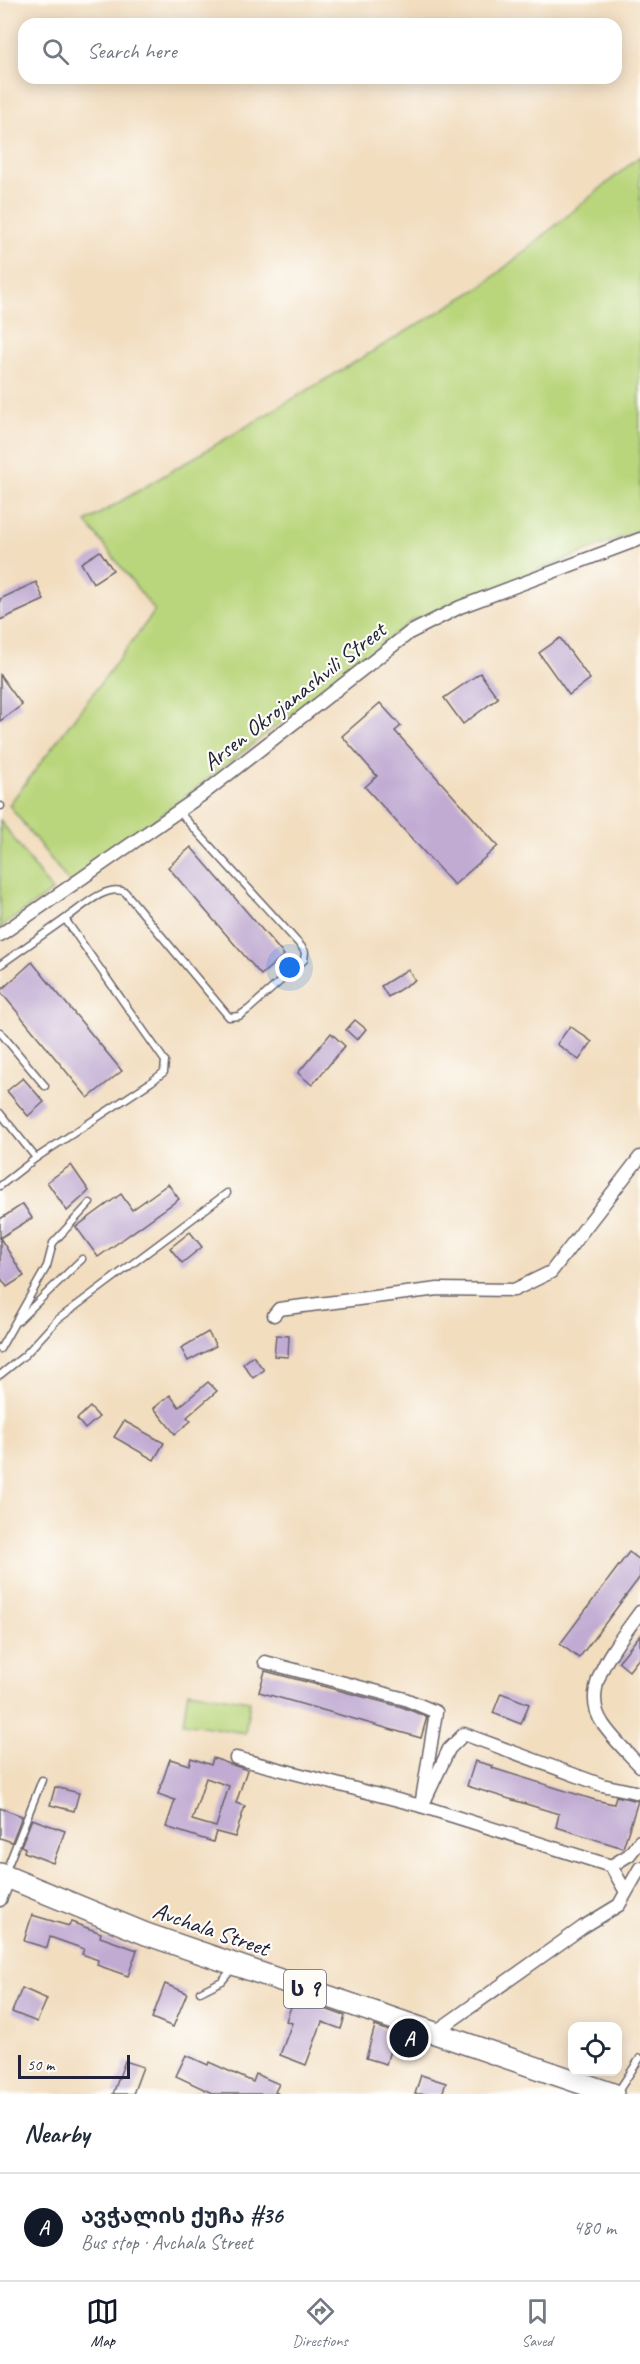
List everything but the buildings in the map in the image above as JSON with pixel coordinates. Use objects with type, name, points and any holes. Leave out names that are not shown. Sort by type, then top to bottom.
[{"type":"highway","name":"Avchala Street","points":[[5,1876],[146,1934],[615,2094]]},
{"type":"street","name":"Arsen Okrojanashvili Street","points":[[0,935],[179,812],[410,633],[460,607],[640,539]]},
{"type":"street","points":[[274,1315],[279,1309],[438,1289],[514,1290],[551,1272],[640,1157]]},
{"type":"street","points":[[640,1612],[599,1678],[595,1704],[602,1722],[640,1766]]},
{"type":"street","points":[[265,1662],[405,1699],[436,1712],[422,1806]]},
{"type":"street","points":[[422,1806],[449,1749],[464,1734],[602,1785],[640,1792]]},
{"type":"street","points":[[236,1758],[422,1806],[611,1866],[626,1893]]},
{"type":"street","points":[[611,1866],[629,1855],[640,1841]]},
{"type":"street","points":[[434,2033],[583,1927],[619,1905],[640,1868]]},
{"type":"street","points":[[0,1900],[5,1876]]},
{"type":"lane","points":[[0,964],[108,891],[118,889],[125,892],[229,1017],[240,1016],[249,1009],[304,960],[305,952],[179,812]]},
{"type":"lane","points":[[0,1186],[36,1158],[164,1072],[165,1062],[65,919]]},
{"type":"lane","points":[[0,1032],[45,1086]]},
{"type":"lane","points":[[0,1113],[36,1158]]},
{"type":"lane","points":[[0,1375],[25,1355],[57,1320],[226,1193]]},
{"type":"lane","points":[[0,1349],[47,1266],[53,1243],[90,1203]]},
{"type":"lane","points":[[13,1326],[82,1259]]},
{"type":"lane","points":[[5,1876],[42,1780]]},
{"type":"lane","points":[[200,1992],[222,1981],[236,1965]]},
{"type":"lane","points":[[615,2094],[640,2058]]},
{"type":"green space","points":[[640,156],[640,530],[413,620],[71,885],[9,805],[155,611],[86,522],[481,287]]},
{"type":"green space","points":[[0,820],[52,891],[0,928]]},
{"type":"green space","points":[[188,1691],[250,1701],[245,1733],[183,1723]]},
{"type":"place","name":"ავჭალის ქუჩა #36","points":[[409,2038]]}]
